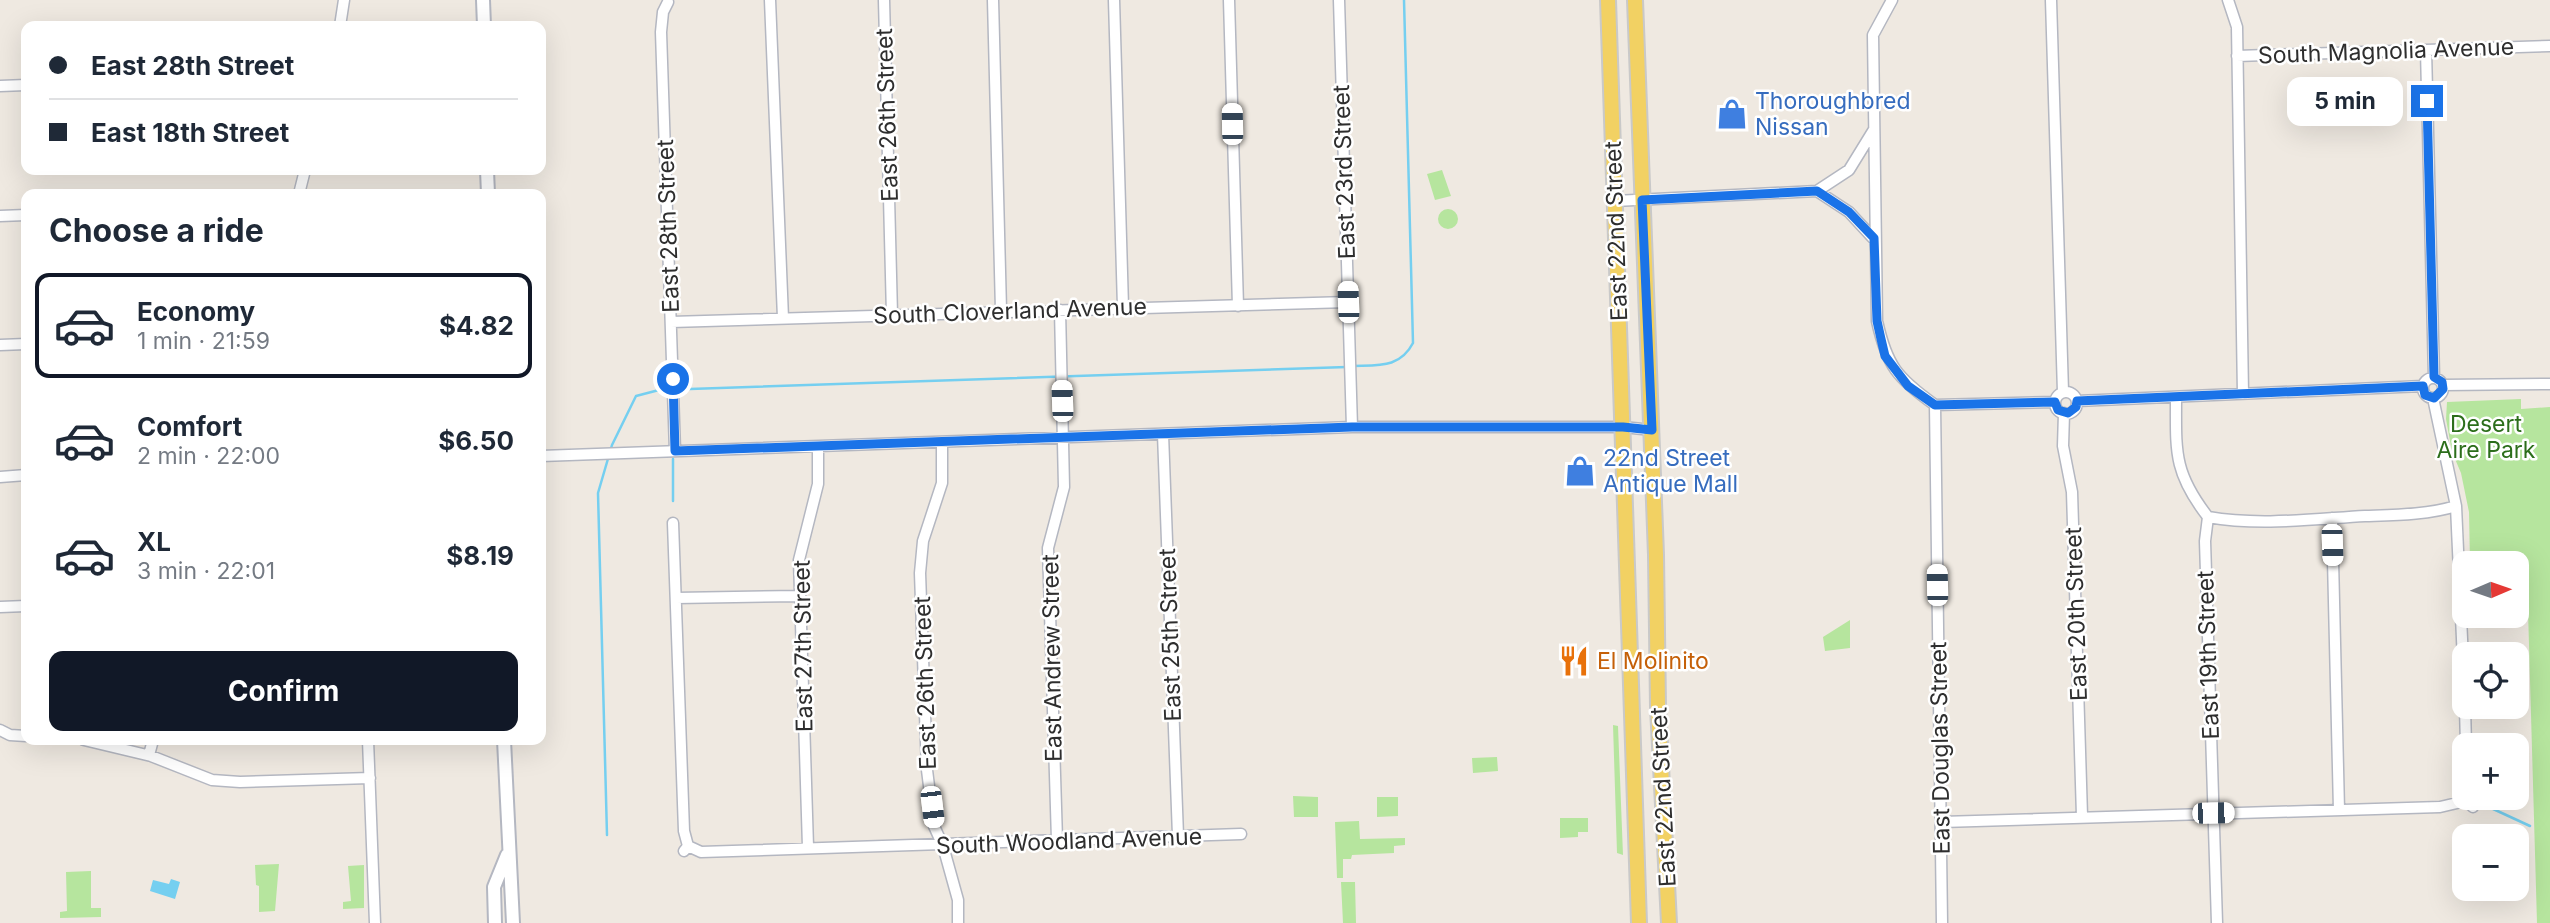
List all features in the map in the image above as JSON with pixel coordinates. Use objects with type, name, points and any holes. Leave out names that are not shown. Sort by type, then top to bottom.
[{"type":"main road","name":"East 22nd Street","points":[[1608,0],[1639,923]]},
{"type":"main road","name":"East 22nd Street","points":[[1635,0],[1652,430],[1658,707],[1669,923]]},
{"type":"street","points":[[341,21],[344,0]]},
{"type":"street","points":[[483,0],[484,21]]},
{"type":"street","points":[[770,0],[783,318]]},
{"type":"street","name":"East 26th Street","points":[[884,0],[892,315]]},
{"type":"street","points":[[993,0],[1000,310]]},
{"type":"street","points":[[1114,0],[1123,307]]},
{"type":"street","points":[[1228,0],[1238,306]]},
{"type":"street","name":"East 23rd Street","points":[[1339,0],[1352,427]]},
{"type":"street","points":[[1892,0],[1872,35],[1877,321],[1885,356],[1908,386],[1935,405],[2055,402],[2063,392],[2051,0]]},
{"type":"street","name":"South Magnolia Avenue","points":[[2228,0],[2237,27],[2237,55],[2550,46]]},
{"type":"street","name":"East 28th Street","points":[[669,1],[663,12],[661,32],[675,451]]},
{"type":"street","points":[[2426,50],[2434,377],[2443,385],[2550,384]]},
{"type":"street","points":[[2237,55],[2243,394]]},
{"type":"street","points":[[0,86],[21,85]]},
{"type":"street","points":[[1615,201],[1817,191],[1849,170],[1873,131]]},
{"type":"street","points":[[1817,191],[1849,212],[1874,238]]},
{"type":"street","points":[[0,216],[21,215]]},
{"type":"street","name":"South Cloverland Avenue","points":[[671,322],[1000,310],[1348,302]]},
{"type":"street","name":"East Andrew Street","points":[[1057,840],[1048,548],[1065,487],[1060,310]]},
{"type":"street","points":[[0,345],[21,344]]},
{"type":"street","points":[[2434,377],[2427,379],[2423,386],[2425,395],[2433,398],[2441,395],[2443,385]]},
{"type":"street","points":[[2077,401],[2423,386]]},
{"type":"street","points":[[2055,402],[2058,410],[2064,413],[2074,410],[2077,401],[2073,394],[2063,392]]},
{"type":"street","points":[[2176,397],[2176,458],[2189,492],[2208,517],[2235,522],[2332,518],[2438,512],[2456,506]]},
{"type":"street","points":[[2433,398],[2456,506],[2462,642]]},
{"type":"street","name":"East Douglas Street","points":[[1935,405],[1942,923]]},
{"type":"street","name":"East 20th Street","points":[[2064,413],[2063,446],[2073,492],[2082,816]]},
{"type":"street","points":[[546,456],[1352,427],[1623,427],[1652,430]]},
{"type":"street","name":"East 25th Street","points":[[1163,434],[1178,836]]},
{"type":"street","name":"East 26th Street","points":[[942,443],[942,483],[923,541],[920,573],[927,770],[934,826],[943,846],[958,900],[958,923]]},
{"type":"street","name":"East 27th Street","points":[[808,848],[799,560],[818,484],[818,447]]},
{"type":"street","points":[[0,477],[21,475]]},
{"type":"street","name":"East 19th Street","points":[[2208,517],[2205,541],[2217,923]]},
{"type":"street","points":[[2332,518],[2339,810]]},
{"type":"street","points":[[673,523],[676,598],[799,596]]},
{"type":"street","name":"South Woodland Avenue","points":[[676,598],[686,849],[701,852],[943,846],[1241,834]]},
{"type":"street","points":[[0,607],[21,606]]},
{"type":"street","points":[[0,730],[10,735],[21,736]]},
{"type":"street","points":[[106,745],[149,755],[202,777],[228,781],[370,778]]},
{"type":"street","points":[[149,755],[152,745]]},
{"type":"street","points":[[369,745],[375,923]]},
{"type":"street","points":[[504,745],[513,923]]},
{"type":"street","points":[[1942,822],[2440,807],[2452,804]]},
{"type":"street","points":[[495,923],[494,887],[509,852]]},
{"type":"green space","points":[[1442,170],[1451,196],[1435,200],[1427,174]]},
{"type":"green space","points":[[1448,209],[1455,212],[1458,219],[1455,226],[1448,229],[1441,226],[1438,219],[1441,212]]},
{"type":"green space","name":"Desert Aire Park","points":[[2521,399],[2521,409],[2550,407],[2550,923],[2537,923],[2529,628],[2529,551],[2470,551],[2469,512],[2461,473],[2452,452],[2446,419],[2447,402]]},
{"type":"green space","points":[[1850,620],[1850,648],[1825,651],[1823,637]]},
{"type":"green space","points":[[1613,725],[1618,726],[1623,855],[1617,853]]},
{"type":"green space","points":[[1497,757],[1498,771],[1473,773],[1472,758]]},
{"type":"green space","points":[[1293,796],[1318,797],[1318,817],[1294,817]]},
{"type":"green space","points":[[1377,797],[1398,797],[1398,816],[1377,817]]},
{"type":"green space","points":[[1560,818],[1588,818],[1588,832],[1578,832],[1578,837],[1560,838]]},
{"type":"green space","points":[[1359,821],[1360,839],[1405,838],[1405,845],[1394,846],[1394,853],[1352,855],[1351,859],[1343,859],[1343,878],[1337,878],[1335,822]]},
{"type":"green space","points":[[279,864],[275,911],[259,912],[259,886],[256,885],[255,865]]},
{"type":"green space","points":[[364,865],[364,908],[343,909],[343,902],[351,901],[348,866]]},
{"type":"green space","points":[[91,871],[91,908],[101,908],[101,917],[60,918],[60,912],[67,911],[66,872]]},
{"type":"green space","points":[[1341,882],[1355,882],[1356,923],[1343,923]]},
{"type":"water","points":[[171,879],[180,882],[175,899],[150,891],[153,880],[169,884]]},
{"type":"waterway","points":[[1353,366],[1388,364],[1402,357],[1413,343],[1404,0]]},
{"type":"waterway","points":[[607,835],[598,493],[612,445],[636,396],[659,390],[1347,367]]},
{"type":"waterway","points":[[673,459],[673,501]]},
{"type":"waterway","points":[[2495,810],[2530,826]]},
{"type":"place","name":"Thoroughbred Nissan","points":[[1732,114]]},
{"type":"place","name":"22nd Street Antique Mall","points":[[1580,471]]},
{"type":"place","name":"El Molinito","points":[[1574,661]]},
{"type":"route","points":[[673,379],[675,451],[1352,427],[1623,427],[1652,430],[1642,200],[1817,191],[1849,212],[1874,238],[1877,321],[1885,356],[1908,386],[1935,405],[2055,402],[2058,410],[2068,413],[2076,407],[2077,401],[2423,386],[2425,395],[2434,398],[2441,395],[2443,385],[2440,379],[2434,377],[2427,101]]}]
